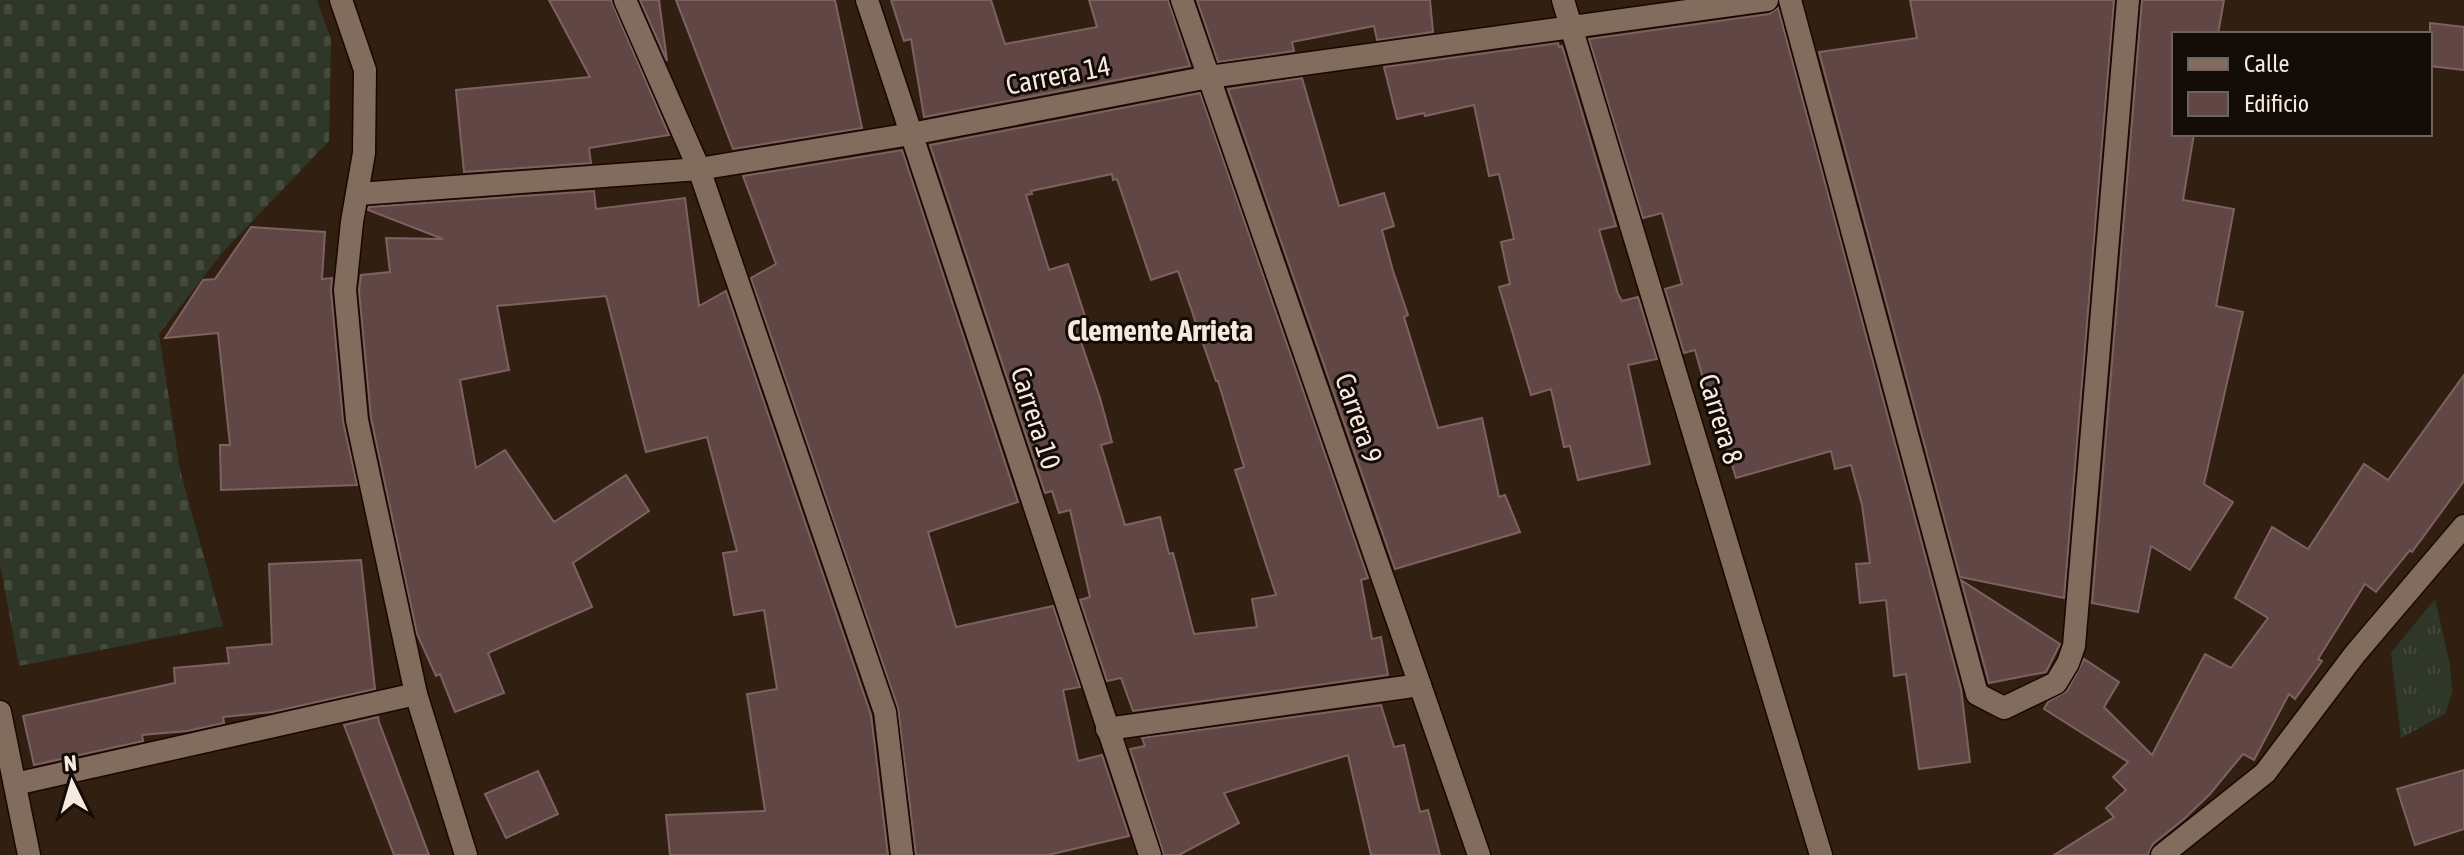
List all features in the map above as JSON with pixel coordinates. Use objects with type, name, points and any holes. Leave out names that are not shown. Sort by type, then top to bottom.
[{"type":"street","points":[[341,0],[365,70],[364,153],[345,290],[357,420],[416,694],[466,855]]},
{"type":"street","points":[[625,0],[699,169],[885,712],[902,855]]},
{"type":"street","name":"Carrera 10","points":[[867,0],[1150,855]]},
{"type":"street","name":"Carrera 9","points":[[1182,0],[1479,855]]},
{"type":"street","name":"Carrera 8","points":[[1563,0],[1821,855]]},
{"type":"street","name":"Carrera 14","points":[[358,194],[699,169],[911,134],[1209,77],[1767,0]]},
{"type":"street","points":[[1790,0],[1977,694],[2004,708],[2056,683],[2074,646],[2128,0]]},
{"type":"street","points":[[2162,855],[2265,773],[2355,654],[2464,526]]},
{"type":"street","points":[[1107,729],[1420,685]]},
{"type":"street","points":[[15,784],[416,694]]},
{"type":"street","points":[[0,712],[29,855]]},
{"type":"green space","points":[[0,0],[317,0],[331,39],[329,141],[222,253],[159,334],[180,470],[223,626],[19,666],[0,565]]},
{"type":"green space","points":[[2435,599],[2450,665],[2452,693],[2445,714],[2401,738],[2391,653]]},
{"type":"building","points":[[549,0],[611,0],[669,135],[589,148],[591,163],[464,172],[456,90],[590,77]]},
{"type":"building","points":[[640,0],[659,0],[667,61]]},
{"type":"building","points":[[676,0],[835,0],[862,128],[733,149]]},
{"type":"building","points":[[891,0],[991,0],[1005,44],[1097,27],[1089,0],[1168,0],[1190,66],[924,117],[911,39],[904,41]]},
{"type":"building","points":[[1197,0],[1430,0],[1433,32],[1377,40],[1374,26],[1292,42],[1294,51],[1218,62]]},
{"type":"building","points":[[1910,0],[2114,0],[2064,598],[1960,577],[1819,52],[1917,38]]},
{"type":"building","points":[[2142,0],[2224,0],[2218,32],[2172,32],[2172,136],[2194,136],[2183,200],[2234,209],[2216,306],[2243,312],[2204,484],[2233,502],[2190,570],[2151,546],[2138,612],[2092,603]]},
{"type":"building","points":[[1778,8],[1961,689],[1970,762],[1919,769],[1906,674],[1894,676],[1886,600],[1860,603],[1856,564],[1870,563],[1862,505],[1851,465],[1835,469],[1831,451],[1736,478],[1724,438],[1720,439],[1695,350],[1684,353],[1665,289],[1682,284],[1662,213],[1643,218],[1589,39],[1769,14]]},
{"type":"building","points":[[2430,23],[2464,27],[2464,70],[2432,66]]},
{"type":"building","points":[[1558,43],[1559,47],[1562,46],[1616,226],[1599,230],[1618,294],[1622,301],[1638,297],[1657,359],[1628,365],[1650,464],[1578,480],[1570,446],[1564,447],[1551,389],[1531,395],[1499,287],[1510,284],[1501,242],[1514,239],[1499,174],[1489,176],[1474,105],[1397,119],[1384,67]]},
{"type":"building","points":[[1302,78],[1339,206],[1384,193],[1394,226],[1382,230],[1408,315],[1404,317],[1438,428],[1482,418],[1499,497],[1505,495],[1520,532],[1395,569],[1228,89]]},
{"type":"building","points":[[1200,93],[1368,578],[1361,580],[1372,639],[1381,637],[1388,675],[1133,711],[1121,678],[1107,681],[1080,600],[1090,597],[1070,510],[1059,513],[1052,491],[1045,493],[930,145]],"holes":[[[1112,174],[1113,180],[1117,179],[1151,280],[1178,271],[1218,381],[1244,467],[1235,470],[1276,595],[1252,599],[1257,627],[1194,634],[1173,553],[1169,554],[1160,517],[1125,525],[1101,445],[1112,442],[1081,342],[1092,338],[1068,264],[1049,270],[1026,195],[1032,194],[1031,191]]]},
{"type":"building","points":[[902,150],[1018,502],[928,532],[956,627],[1053,606],[1080,687],[1063,690],[1078,761],[1102,755],[1129,836],[1048,855],[916,855],[898,708],[751,278],[776,264],[743,176]]},
{"type":"building","points":[[594,191],[596,209],[685,198],[699,306],[726,291],[871,715],[888,855],[670,855],[666,815],[765,811],[747,694],[777,689],[764,610],[734,615],[723,553],[737,551],[707,437],[646,452],[606,296],[497,306],[509,370],[460,380],[476,468],[505,450],[554,522],[626,475],[649,511],[573,563],[592,607],[488,653],[504,693],[455,712],[440,674],[436,676],[417,634],[371,418],[359,290],[361,275],[390,272],[386,238],[443,239],[368,210],[369,207]]},
{"type":"building","points":[[251,227],[325,232],[322,279],[332,278],[343,421],[357,485],[221,490],[220,445],[230,445],[218,333],[165,338],[203,280],[215,279]]},
{"type":"building","points":[[2464,375],[2464,481],[2412,552],[2410,550],[2376,592],[2365,584],[2318,659],[2322,661],[2295,699],[2289,694],[2254,760],[2243,754],[2210,794],[2153,844],[2148,855],[2054,855],[2114,817],[2106,808],[2126,790],[2113,777],[2128,762],[2044,709],[2048,702],[2067,691],[2084,659],[2119,682],[2104,707],[2152,755],[2205,654],[2231,668],[2268,618],[2235,598],[2272,527],[2308,549],[2364,464],[2388,480]]},
{"type":"building","points":[[361,560],[375,689],[272,712],[223,717],[224,723],[187,731],[142,735],[143,741],[34,765],[23,716],[175,683],[174,668],[229,663],[227,648],[272,644],[269,564]]},
{"type":"building","points":[[1961,580],[2060,644],[2046,672],[1989,683]]},
{"type":"building","points":[[1381,705],[1394,747],[1404,745],[1420,812],[1428,810],[1440,855],[1371,855],[1348,755],[1224,793],[1239,823],[1179,855],[1164,855],[1130,749],[1145,746],[1142,738]]},
{"type":"building","points":[[378,717],[429,855],[394,855],[344,725]]},
{"type":"building","points":[[2464,770],[2464,829],[2415,845],[2397,789]]},
{"type":"building","points":[[538,771],[558,814],[506,838],[485,794]]},
{"type":"district","name":"Clemente Arrieta","points":[[1160,331]]}]
